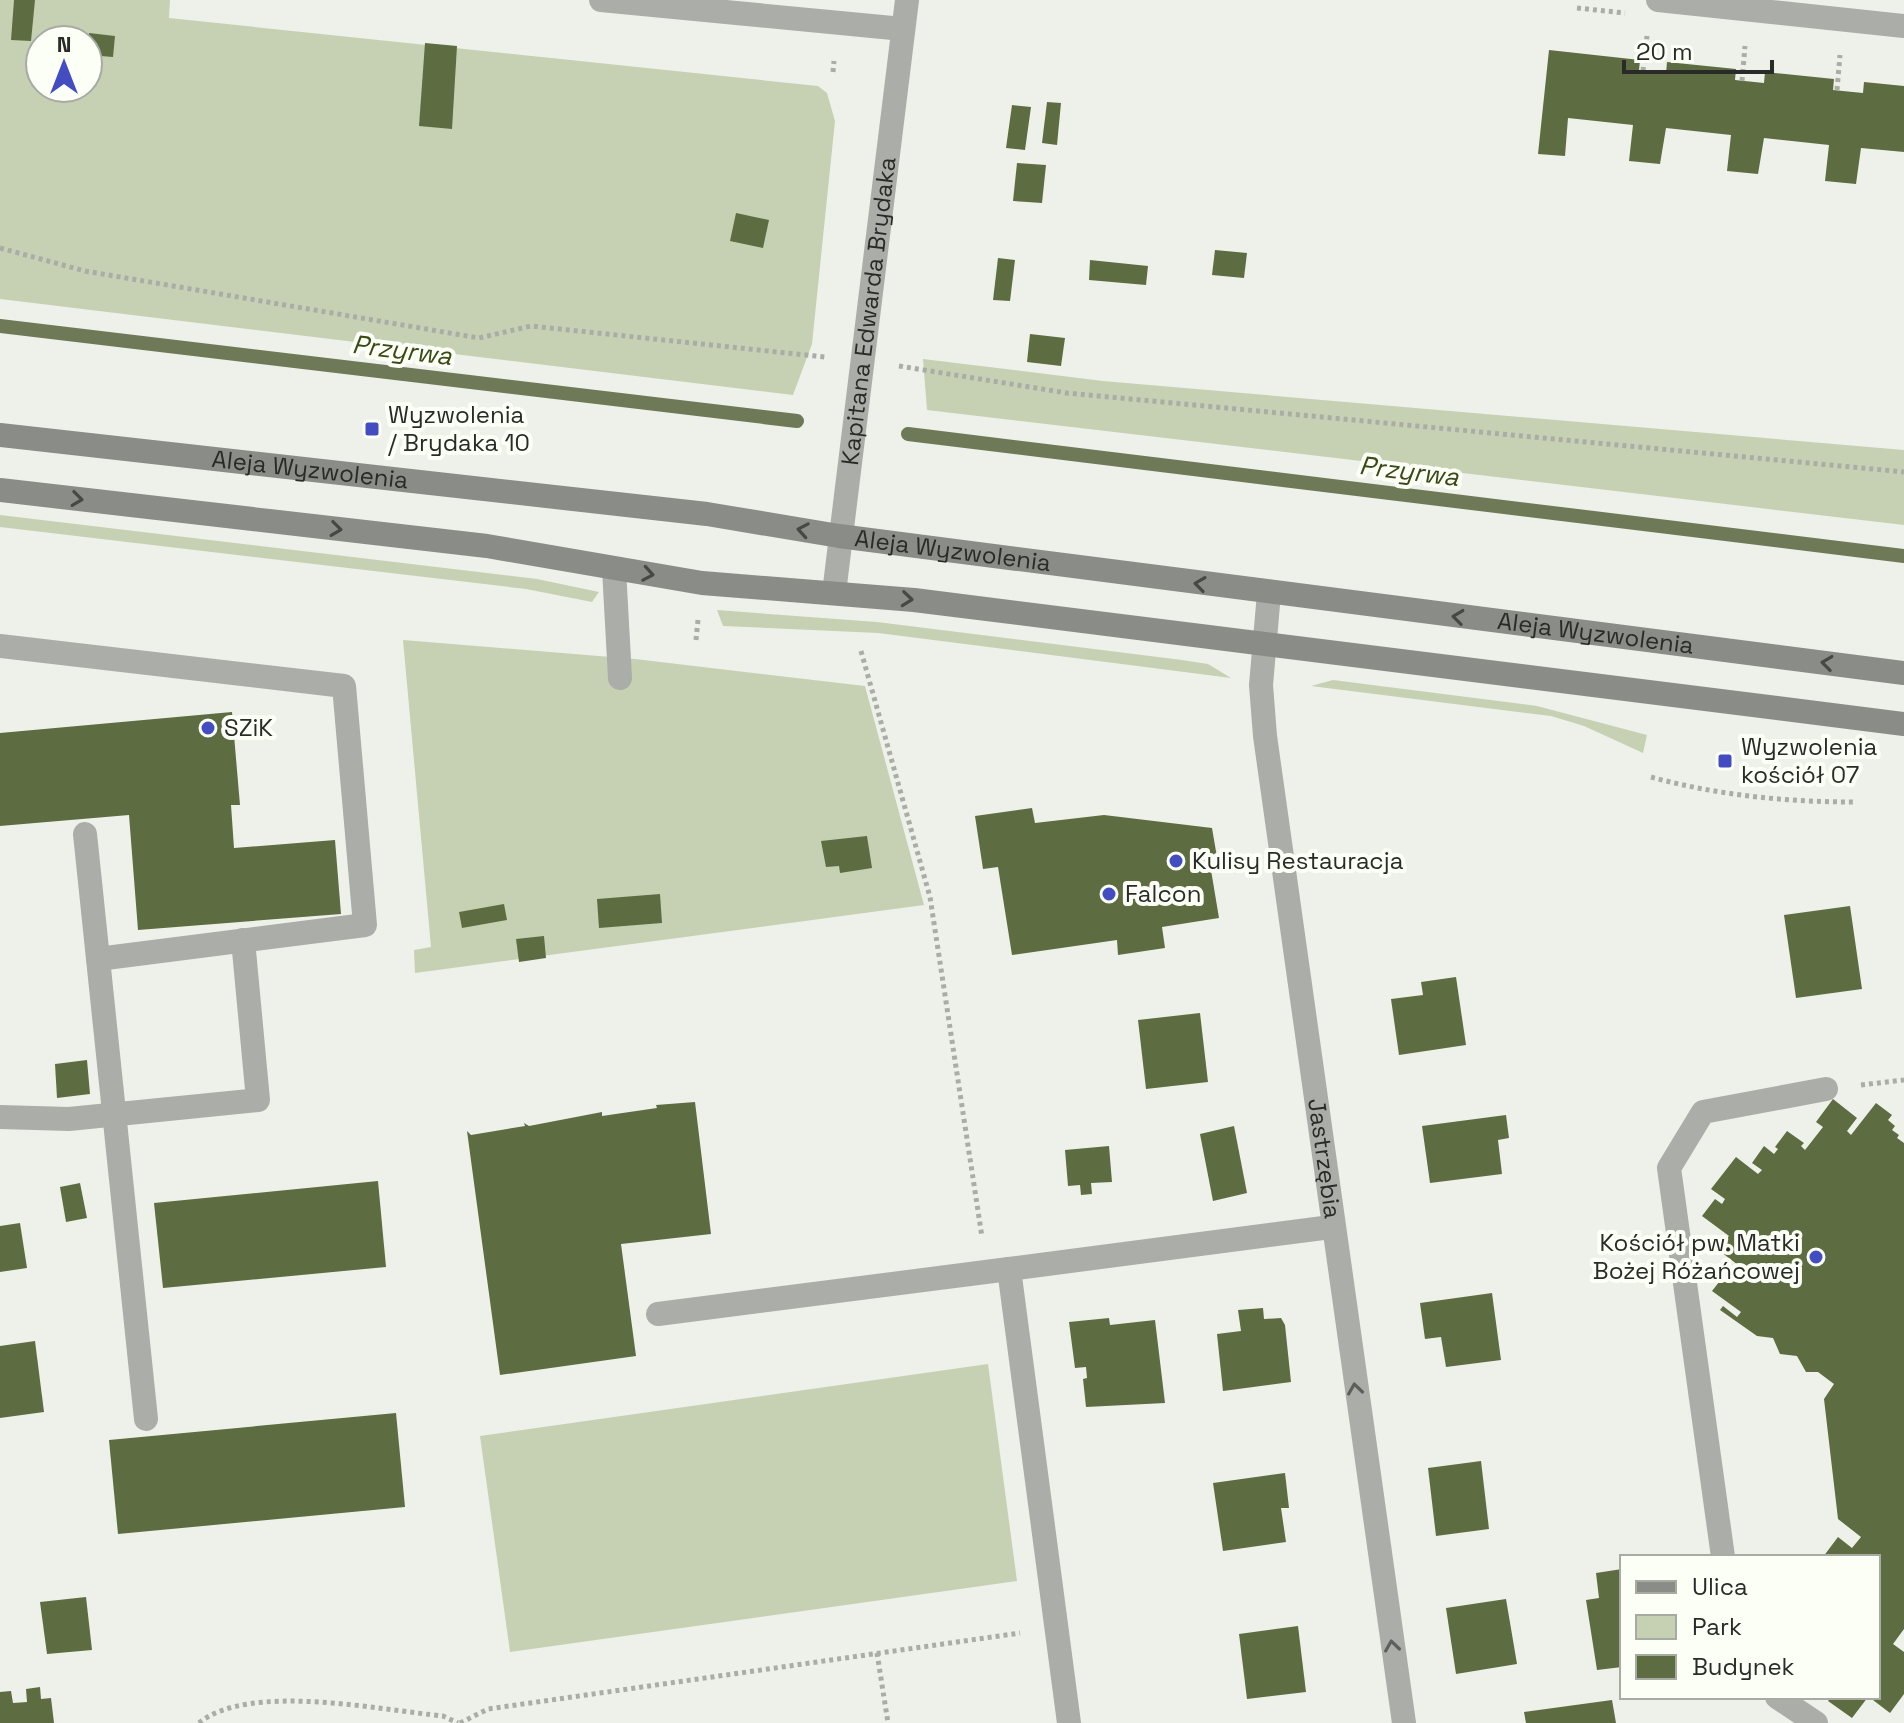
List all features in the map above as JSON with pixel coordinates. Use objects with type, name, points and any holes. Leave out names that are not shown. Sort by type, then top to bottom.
[{"type":"main road","name":"Aleja Wyzwolenia","points":[[0,435],[707,514],[839,536],[1904,673]]},
{"type":"main road","name":"Aleja Wyzwolenia","points":[[0,490],[487,546],[702,583],[834,593],[1263,643],[1904,724]]},
{"type":"street","points":[[601,0],[903,29]]},
{"type":"street","name":"Kapitana Edwarda Brydaka","points":[[834,593],[907,0]]},
{"type":"street","points":[[1658,0],[1904,26]]},
{"type":"street","points":[[614,569],[620,678]]},
{"type":"street","name":"Jastrzębia","points":[[1269,593],[1261,685],[1265,736],[1331,1227],[1404,1723]]},
{"type":"street","points":[[0,646],[344,686],[365,925],[98,959]]},
{"type":"street","points":[[85,834],[146,1419]]},
{"type":"street","points":[[0,1117],[69,1119],[258,1100],[243,940]]},
{"type":"street","points":[[1723,1555],[1669,1168],[1703,1112],[1826,1089]]},
{"type":"street","points":[[658,1314],[1331,1227]]},
{"type":"street","points":[[1009,1269],[1069,1723]]},
{"type":"street","points":[[1780,1699],[1816,1723]]},
{"type":"path","points":[[1643,71],[1648,25]]},
{"type":"path","points":[[1742,81],[1746,35]]},
{"type":"path","points":[[1837,90],[1841,45]]},
{"type":"path","points":[[0,248],[85,271],[479,338],[531,326],[825,357]]},
{"type":"path","points":[[899,366],[1067,393],[1904,472]]},
{"type":"path","points":[[861,651],[930,897]]},
{"type":"path","points":[[1651,777],[1687,787],[1805,802],[1853,802]]},
{"type":"path","points":[[199,1723],[224,1707],[284,1700],[443,1716],[459,1722],[488,1709],[1056,1627]]},
{"type":"path","points":[[877,1653],[888,1723]]},
{"type":"green space","points":[[0,0],[170,0],[169,18],[818,86],[827,93],[835,121],[812,344],[793,395],[0,299]]},
{"type":"green space","points":[[923,359],[1103,381],[1904,450],[1904,525],[927,410]]},
{"type":"green space","points":[[0,515],[537,579],[599,592],[592,602],[526,589],[0,527]]},
{"type":"green space","points":[[717,610],[877,622],[1182,660],[1208,664],[1231,678],[878,633],[723,626]]},
{"type":"green space","points":[[403,640],[635,659],[865,686],[924,905],[415,973],[414,950],[431,947]]},
{"type":"green space","points":[[1333,680],[1537,706],[1647,735],[1643,753],[1584,726],[1551,716],[1311,686]]},
{"type":"green space","points":[[988,1364],[1017,1581],[510,1652],[480,1436]]},
{"type":"building","points":[[14,0],[35,0],[33,24],[24,24],[24,41],[11,40]]},
{"type":"building","points":[[104,35],[115,36],[113,57],[104,56]]},
{"type":"building","points":[[425,43],[457,46],[452,129],[419,126]]},
{"type":"building","points":[[1549,50],[1640,60],[1639,70],[1666,74],[1667,62],[1736,69],[1735,80],[1764,83],[1765,72],[1834,79],[1833,90],[1863,93],[1864,82],[1904,86],[1904,152],[1861,148],[1856,184],[1825,181],[1829,145],[1764,138],[1758,174],[1727,171],[1731,135],[1666,128],[1660,164],[1629,161],[1633,125],[1568,118],[1565,156],[1538,154]]},
{"type":"building","points":[[1047,102],[1061,103],[1057,145],[1042,143]]},
{"type":"building","points":[[1012,105],[1031,107],[1025,150],[1006,148]]},
{"type":"building","points":[[1017,163],[1046,165],[1042,203],[1013,201]]},
{"type":"building","points":[[736,213],[769,220],[763,248],[730,241]]},
{"type":"building","points":[[1215,250],[1247,253],[1244,278],[1212,275]]},
{"type":"building","points":[[998,258],[1015,260],[1010,301],[993,300]]},
{"type":"building","points":[[1090,260],[1148,266],[1146,285],[1089,280]]},
{"type":"building","points":[[1030,334],[1065,338],[1061,366],[1027,362]]},
{"type":"building","points":[[232,712],[240,805],[231,805],[234,848],[335,840],[341,914],[138,930],[129,815],[0,826],[0,733]]},
{"type":"building","name":"Falcon","points":[[1032,808],[1035,823],[1104,815],[1212,828],[1219,869],[1211,870],[1219,918],[1162,927],[1165,948],[1118,955],[1117,940],[1012,955],[998,867],[983,869],[975,816]]},
{"type":"building","points":[[867,836],[872,868],[840,873],[839,866],[826,867],[821,841]]},
{"type":"building","points":[[660,894],[662,923],[599,928],[597,899]]},
{"type":"building","points":[[504,904],[507,920],[462,928],[459,912]]},
{"type":"building","points":[[1850,906],[1862,989],[1796,998],[1784,915]]},
{"type":"building","points":[[544,936],[546,958],[519,962],[516,939]]},
{"type":"building","points":[[1456,977],[1466,1045],[1399,1055],[1391,999],[1423,995],[1421,982]]},
{"type":"building","points":[[1200,1013],[1208,1082],[1146,1089],[1138,1020]]},
{"type":"building","points":[[87,1060],[90,1094],[57,1098],[55,1064]]},
{"type":"building","name":"Kościół pw. Matki Bożej Różańcowej","points":[[1833,1099],[1857,1118],[1847,1131],[1851,1135],[1876,1103],[1892,1115],[1888,1120],[1895,1126],[1892,1130],[1904,1143],[1904,1629],[1893,1644],[1904,1652],[1904,1694],[1890,1713],[1872,1699],[1880,1699],[1880,1555],[1824,1555],[1838,1537],[1852,1548],[1861,1537],[1838,1519],[1824,1399],[1834,1384],[1818,1372],[1806,1372],[1797,1356],[1780,1354],[1773,1338],[1757,1336],[1720,1310],[1723,1306],[1737,1317],[1741,1312],[1712,1291],[1730,1268],[1739,1273],[1742,1268],[1713,1246],[1720,1238],[1725,1241],[1729,1236],[1702,1216],[1715,1199],[1722,1204],[1725,1199],[1711,1189],[1736,1157],[1758,1174],[1762,1170],[1752,1163],[1764,1146],[1774,1154],[1778,1149],[1775,1147],[1787,1131],[1804,1143],[1801,1146],[1805,1150],[1823,1127],[1816,1122]]},
{"type":"building","points":[[695,1102],[711,1234],[621,1244],[636,1356],[500,1375],[467,1131],[471,1135],[525,1126],[524,1123],[529,1126],[602,1112],[602,1116],[657,1108],[656,1105]]},
{"type":"building","points":[[1506,1115],[1509,1138],[1498,1140],[1502,1174],[1430,1183],[1422,1126]]},
{"type":"building","points":[[1234,1126],[1247,1193],[1213,1201],[1200,1134]]},
{"type":"building","points":[[1109,1146],[1112,1182],[1091,1183],[1092,1194],[1081,1195],[1080,1185],[1068,1186],[1065,1150]]},
{"type":"building","points":[[378,1181],[386,1267],[163,1288],[154,1203]]},
{"type":"building","points":[[80,1183],[87,1218],[66,1222],[60,1187]]},
{"type":"building","points":[[20,1223],[27,1268],[0,1272],[0,1226]]},
{"type":"building","points":[[1492,1293],[1501,1360],[1446,1367],[1441,1337],[1425,1339],[1420,1303]]},
{"type":"building","points":[[1263,1308],[1264,1319],[1281,1318],[1285,1325],[1291,1382],[1223,1391],[1217,1334],[1241,1331],[1238,1310]]},
{"type":"building","points":[[1109,1318],[1110,1325],[1155,1320],[1165,1403],[1086,1407],[1083,1379],[1087,1378],[1086,1367],[1075,1368],[1069,1322]]},
{"type":"building","points":[[35,1341],[44,1412],[0,1418],[0,1346]]},
{"type":"building","points":[[396,1413],[405,1507],[118,1534],[109,1440]]},
{"type":"building","points":[[1481,1461],[1489,1529],[1436,1536],[1428,1468]]},
{"type":"building","points":[[1285,1473],[1289,1508],[1281,1508],[1286,1542],[1223,1551],[1213,1483]]},
{"type":"building","points":[[1620,1569],[1620,1667],[1597,1670],[1586,1600],[1599,1598],[1596,1573]]},
{"type":"building","points":[[86,1597],[92,1650],[47,1654],[40,1602]]},
{"type":"building","points":[[1506,1599],[1517,1664],[1456,1674],[1446,1608]]},
{"type":"building","points":[[1298,1626],[1306,1692],[1247,1699],[1239,1634]]},
{"type":"building","points":[[40,1687],[41,1699],[51,1698],[54,1723],[0,1723],[0,1692],[11,1691],[13,1703],[27,1702],[26,1689]]},
{"type":"building","points":[[1830,1699],[1866,1699],[1852,1718],[1828,1701]]},
{"type":"building","points":[[1612,1700],[1616,1723],[1526,1723],[1524,1712]]},
{"type":"waterway","name":"Przyrwa","points":[[0,326],[797,421]]},
{"type":"waterway","name":"Przyrwa","points":[[908,434],[1904,556]]},
{"type":"place","name":"Wyzwolenia / Brydaka 10","points":[[372,429]]},
{"type":"place","name":"SZiK","points":[[208,728]]},
{"type":"place","name":"Wyzwolenia kościół 07","points":[[1725,761]]},
{"type":"place","name":"Kulisy Restauracja","points":[[1176,861]]},
{"type":"place","name":"Falcon","points":[[1109,894]]},
{"type":"place","name":"Kościół pw. Matki Bożej Różańcowej","points":[[1816,1257]]}]
